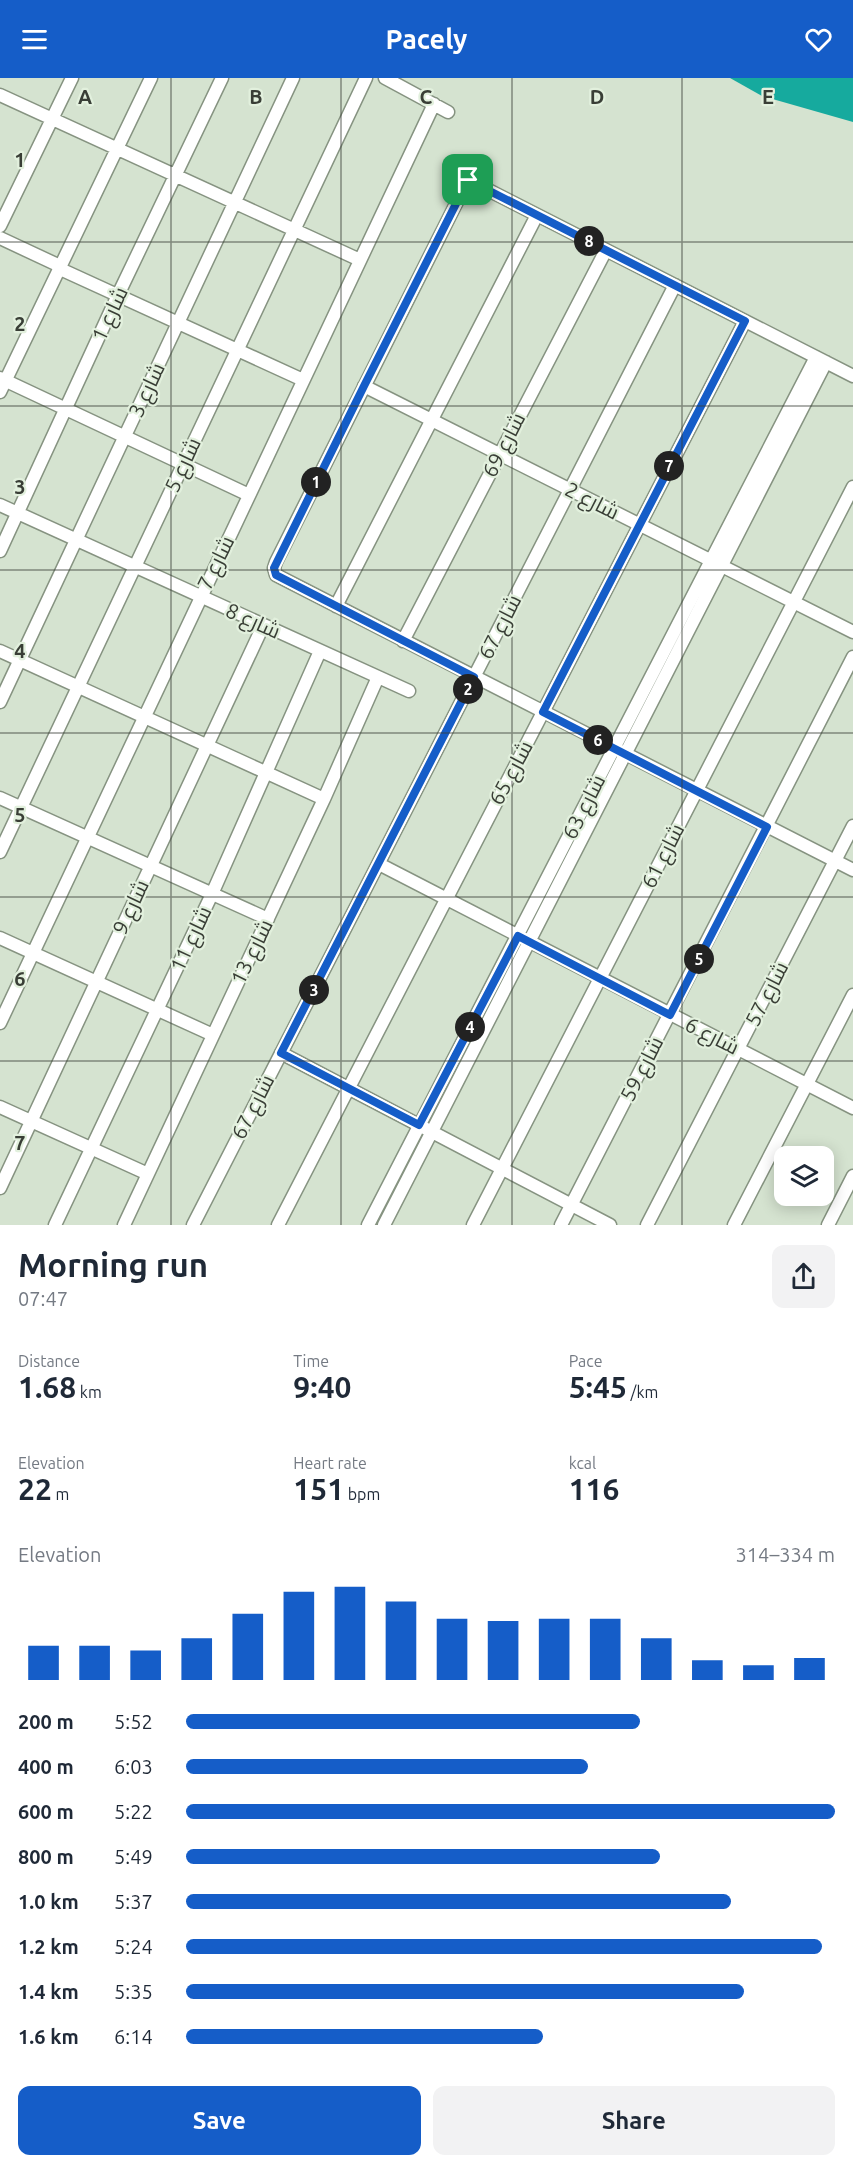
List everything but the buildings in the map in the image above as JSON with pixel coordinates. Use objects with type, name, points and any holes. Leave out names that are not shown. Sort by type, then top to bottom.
[{"type":"street","points":[[0,226],[72,78]]},
{"type":"street","points":[[151,78],[2,383],[66,409],[249,495]]},
{"type":"street","name":"شارع 1","points":[[0,551],[118,295],[222,78]]},
{"type":"street","name":"شارع 3","points":[[0,702],[293,78]]},
{"type":"street","name":"شارع 5","points":[[0,852],[366,78]]},
{"type":"street","points":[[385,78],[448,112]]},
{"type":"street","points":[[0,95],[360,261]]},
{"type":"street","name":"شارع 7","points":[[0,1023],[434,104]]},
{"type":"street","points":[[451,171],[853,376]]},
{"type":"street","points":[[468,180],[274,568],[276,575],[853,870]]},
{"type":"street","points":[[336,606],[537,215]]},
{"type":"street","points":[[0,238],[303,380]]},
{"type":"street","name":"شارع 69","points":[[404,641],[606,250]]},
{"type":"street","name":"شارع 67","points":[[193,1225],[675,285]]},
{"type":"street","name":"شارع 65","points":[[278,1225],[745,321]]},
{"type":"street","name":"شارع 63","points":[[368,1225],[518,936],[723,567],[821,359]]},
{"type":"street","name":"شارع 2","points":[[364,386],[853,632]]},
{"type":"street","name":"شارع 63","points":[[384,1225],[529,942],[710,560],[793,415]]},
{"type":"street","name":"شارع 61","points":[[473,1225],[853,487]]},
{"type":"street","name":"شارع 8","points":[[0,506],[409,691]]},
{"type":"street","name":"شارع 9","points":[[0,1188],[263,626]]},
{"type":"street","points":[[0,651],[324,799]]},
{"type":"street","name":"شارع 11","points":[[56,1225],[212,894],[320,651]]},
{"type":"street","name":"شارع 59","points":[[561,1225],[853,657]]},
{"type":"street","name":"شارع 13","points":[[124,1225],[324,799],[378,677]]},
{"type":"street","points":[[0,798],[268,919]]},
{"type":"street","name":"شارع 57","points":[[647,1225],[853,826]]},
{"type":"street","name":"شارع 6","points":[[379,864],[853,1108]]},
{"type":"street","points":[[0,939],[213,1035]]},
{"type":"street","points":[[734,1225],[853,995]]},
{"type":"street","points":[[281,1053],[610,1225]]},
{"type":"street","points":[[0,1107],[148,1174]]},
{"type":"street","points":[[828,1225],[853,1176]]},
{"type":"water","points":[[730,78],[853,78],[853,122],[762,96]]},
{"type":"route","points":[[468,180],[745,321],[543,712],[767,827],[670,1015],[518,936],[419,1125],[281,1053],[474,677],[276,575],[274,568],[468,180]]}]
